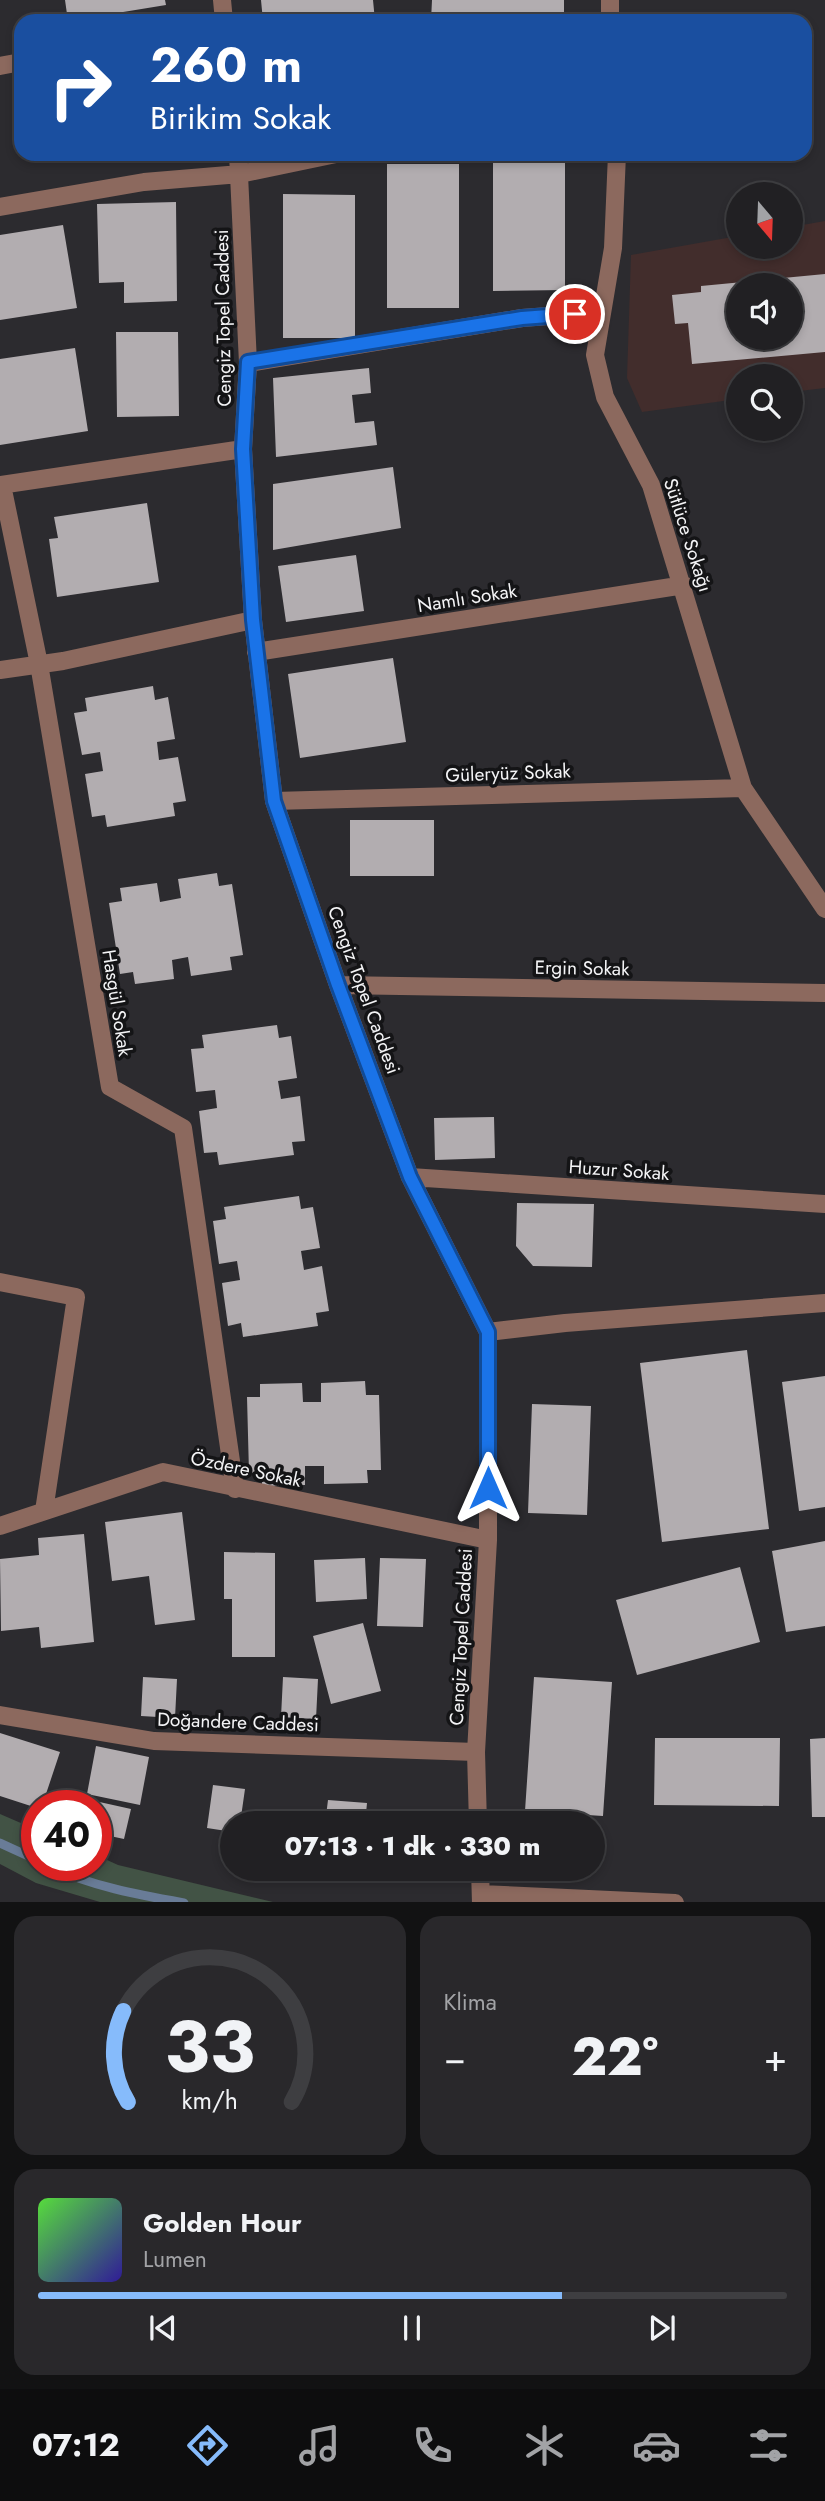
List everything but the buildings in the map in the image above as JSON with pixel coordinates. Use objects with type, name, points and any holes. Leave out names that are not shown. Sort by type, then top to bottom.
[{"type":"street","name":"Cengiz Topel Caddesi","points":[[239,161],[248,362],[243,449],[253,620],[274,801],[338,985],[410,1177],[488,1332],[488,1540],[476,1752],[478,1811]]},
{"type":"street","points":[[0,207],[144,182],[240,174],[302,161]]},
{"type":"street","name":"Sütlüce Sokağı","points":[[617,161],[613,248],[595,355],[605,397],[651,485],[684,585],[743,788],[825,909]]},
{"type":"street","points":[[248,362],[522,318],[602,312]]},
{"type":"street","points":[[1,485],[243,449]]},
{"type":"street","name":"Hasgül Sokak","points":[[1,485],[39,664],[110,1087],[183,1128],[235,1489]]},
{"type":"street","name":"Namlı Sokak","points":[[256,652],[684,585]]},
{"type":"street","points":[[0,670],[253,620]]},
{"type":"street","name":"Güleryüz Sokak","points":[[274,801],[743,788]]},
{"type":"street","name":"Ergin Sokak","points":[[338,985],[825,993]]},
{"type":"street","name":"Huzur Sokak","points":[[410,1177],[825,1204]]},
{"type":"street","points":[[0,1282],[76,1297],[44,1511]]},
{"type":"street","points":[[488,1332],[565,1323],[825,1303]]},
{"type":"street","name":"Özdere Sokak","points":[[0,1525],[163,1472],[488,1540]]},
{"type":"street","name":"Doğandere Caddesi","points":[[0,1715],[154,1741],[476,1752]]},
{"type":"street","points":[[481,1898],[674,1902]]},
{"type":"shaded area","points":[[825,221],[825,388],[803,391],[803,364],[726,364],[726,401],[642,412],[627,378],[631,255],[726,238],[726,259],[803,259],[803,225]]},
{"type":"green space","points":[[0,1814],[21,1823],[21,1875],[0,1864]]},
{"type":"green space","points":[[112,1862],[273,1902],[100,1902],[32,1881],[112,1881]]},
{"type":"waterway","points":[[0,1843],[21,1853]]},
{"type":"waterway","points":[[88,1881],[179,1902]]},
{"type":"route","points":[[488,1488],[488,1332],[410,1177],[338,985],[274,801],[254,640],[243,449],[248,362],[522,318],[575,314]]}]
